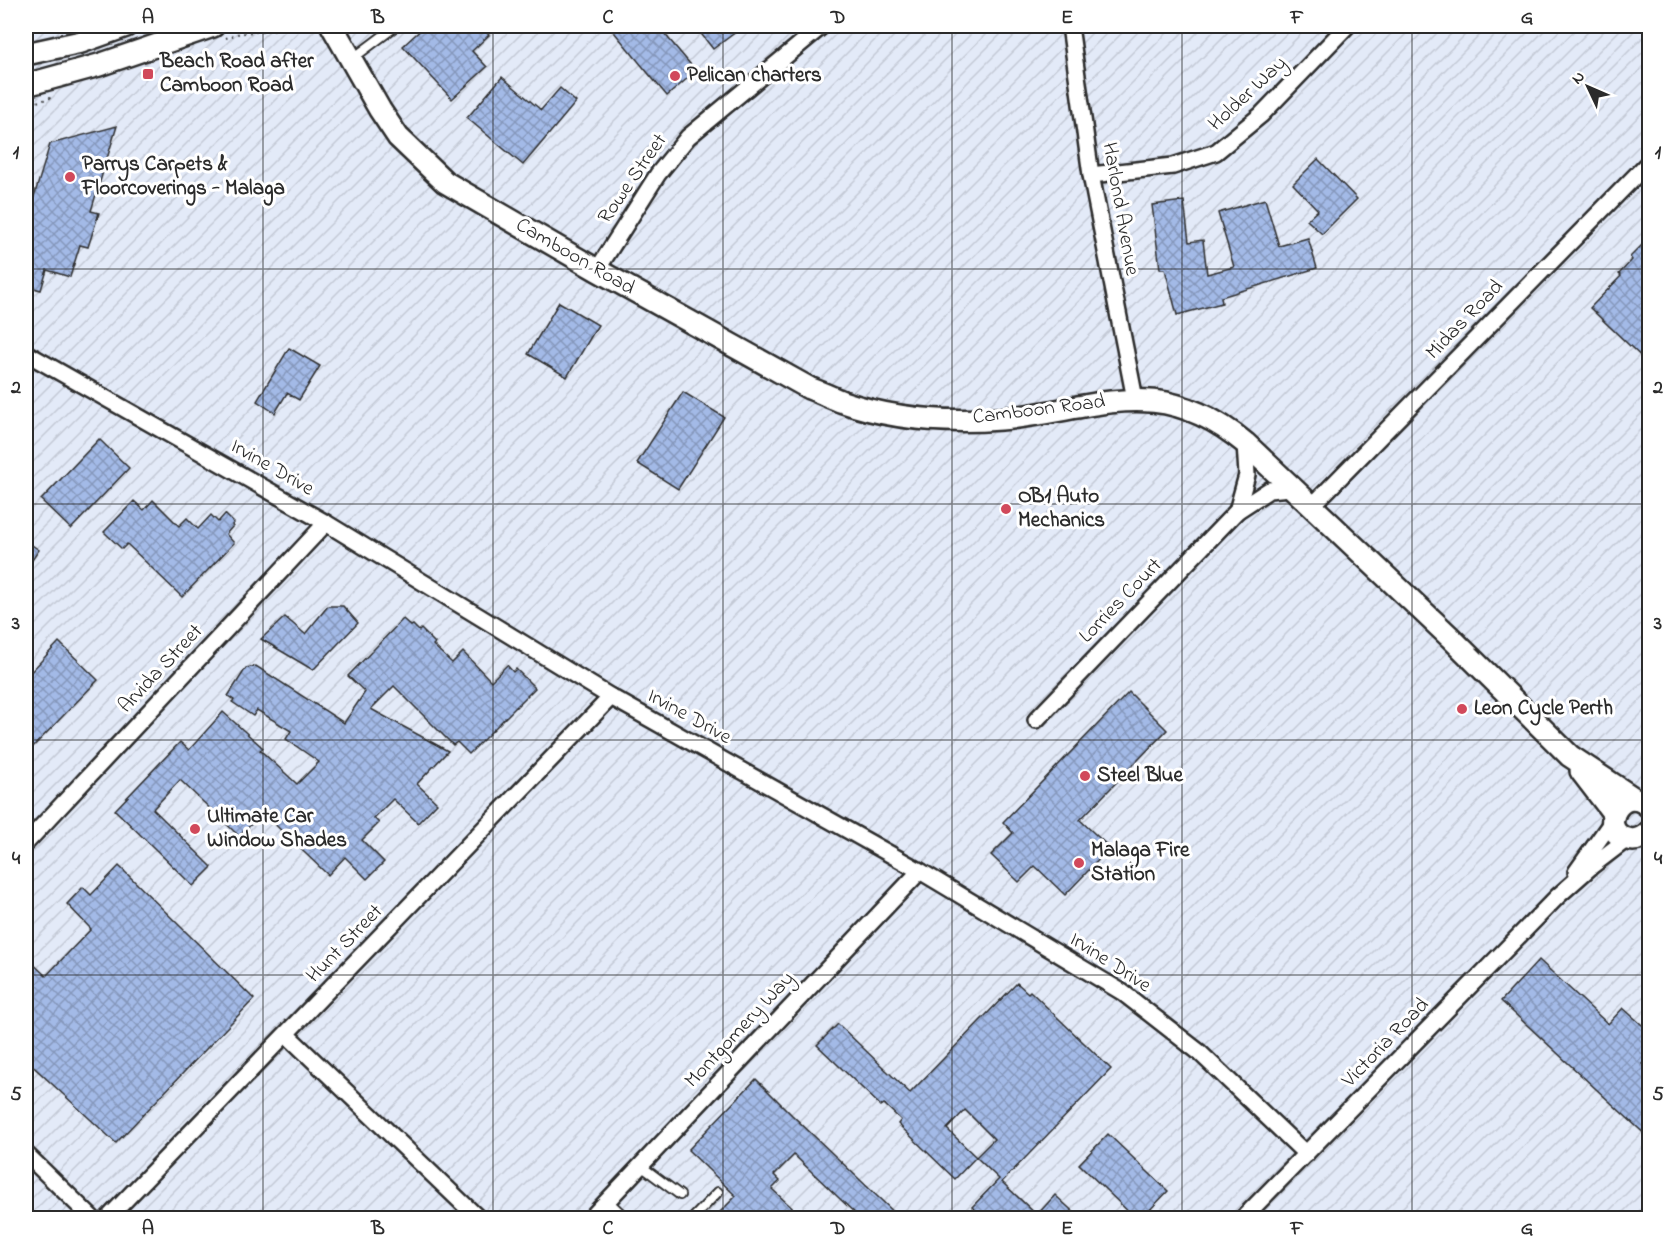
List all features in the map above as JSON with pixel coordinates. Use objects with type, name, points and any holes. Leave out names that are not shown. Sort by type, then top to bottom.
[{"type":"street","points":[[26,54],[81,42],[126,26]]},
{"type":"street","points":[[26,85],[99,65],[213,26]]},
{"type":"street","name":"Camboon Road","points":[[332,26],[398,137],[445,182],[597,270],[810,387],[842,402],[881,413],[916,418],[1000,419],[1114,400],[1135,399],[1170,403],[1200,413],[1225,426],[1450,637],[1570,756],[1613,817],[1617,833],[1640,840]]},
{"type":"street","name":"Rowe Street","points":[[597,270],[657,174],[688,137],[822,26]]},
{"type":"street","name":"Harlond Avenue","points":[[1070,26],[1091,175],[1135,399]]},
{"type":"street","name":"Holder Way","points":[[1091,175],[1173,166],[1216,152],[1261,115],[1347,26]]},
{"type":"street","name":"Midas Road","points":[[1311,507],[1650,161]]},
{"type":"street","name":"Irvine Drive","points":[[26,353],[326,523],[611,697],[920,870],[1122,992],[1198,1052],[1306,1154]]},
{"type":"street","name":"Lorries Court","points":[[1237,511],[1247,475],[1245,443]]},
{"type":"street","name":"Lorries Court","points":[[1036,720],[1237,511],[1269,490],[1290,488]]},
{"type":"street","name":"Arvida Street","points":[[26,843],[326,523]]},
{"type":"street","name":"Hunt Street","points":[[108,1218],[611,697]]},
{"type":"street","name":"Camboon Road","points":[[1570,756],[1644,800]]},
{"type":"street","points":[[1613,817],[1622,803],[1644,800]]},
{"type":"street","name":"Victoria Road","points":[[1558,896],[1613,817]]},
{"type":"street","name":"Victoria Road","points":[[1243,1218],[1558,896],[1593,865],[1640,840]]},
{"type":"street","name":"Montgomery Way","points":[[591,1218],[920,870]]},
{"type":"street","points":[[287,1035],[478,1218]]},
{"type":"street","points":[[26,1154],[92,1218]]},
{"type":"lane","points":[[352,58],[396,26]]},
{"type":"lane","points":[[641,1166],[680,1195]]},
{"type":"lane","points":[[693,1218],[718,1192]]},
{"type":"lane","points":[[608,1201],[626,1218]]},
{"type":"shaded area","points":[[26,26],[1649,26],[1649,1218],[26,1218]]},
{"type":"building","points":[[425,26],[480,26],[489,35],[472,51],[487,67],[452,99],[403,46]]},
{"type":"building","points":[[609,26],[658,26],[696,71],[667,96]]},
{"type":"building","points":[[695,26],[744,26],[713,49]]},
{"type":"building","points":[[502,77],[541,110],[560,88],[576,102],[523,165],[467,118]]},
{"type":"building","name":"Parrys Carpets & Floorcoverings - Malaga","points":[[117,126],[91,211],[99,213],[88,247],[80,245],[70,277],[47,270],[41,290],[26,286],[26,223],[50,144]]},
{"type":"building","points":[[1318,159],[1357,199],[1322,234],[1307,220],[1318,210],[1293,184]]},
{"type":"building","points":[[1265,199],[1279,246],[1308,238],[1317,268],[1221,297],[1222,303],[1177,315],[1165,269],[1160,269],[1152,205],[1184,201],[1189,242],[1203,240],[1207,274],[1234,267],[1218,213]]},
{"type":"building","points":[[1642,245],[1650,252],[1650,365],[1590,308],[1621,276],[1619,274],[1632,260],[1630,257]]},
{"type":"building","points":[[559,302],[598,325],[567,377],[528,354]]},
{"type":"building","points":[[289,348],[320,366],[299,400],[287,393],[275,413],[257,401]]},
{"type":"building","points":[[683,392],[724,417],[678,489],[637,463]]},
{"type":"building","points":[[99,439],[129,468],[71,529],[41,500]]},
{"type":"building","points":[[153,500],[179,526],[187,518],[198,529],[211,515],[218,522],[225,514],[234,523],[226,534],[234,543],[182,597],[127,544],[122,549],[104,532],[134,501],[144,510]]},
{"type":"building","points":[[26,541],[39,550],[26,569]]},
{"type":"building","points":[[328,606],[343,606],[358,623],[313,670],[261,639],[285,617],[305,634]]},
{"type":"building","points":[[403,619],[419,631],[421,629],[435,643],[433,645],[452,663],[463,652],[491,681],[507,665],[513,672],[516,669],[535,688],[469,754],[457,742],[453,745],[394,686],[371,709],[448,751],[417,784],[437,803],[418,823],[393,799],[374,818],[379,823],[362,840],[384,862],[367,879],[345,857],[328,875],[263,813],[239,836],[180,780],[153,809],[212,867],[193,886],[115,810],[180,742],[189,750],[223,712],[263,748],[260,750],[297,784],[319,762],[286,739],[291,731],[257,710],[253,716],[232,702],[234,700],[228,696],[246,668],[256,666],[344,723],[365,692],[348,676]]},
{"type":"building","points":[[59,642],[98,680],[26,754],[26,677]]},
{"type":"building","name":"Steel Blue","points":[[1129,692],[1167,730],[1080,820],[1110,848],[1065,895],[1035,866],[1019,882],[991,855],[1013,833],[1003,822]]},
{"type":"building","points":[[119,866],[254,999],[116,1143],[26,1060],[26,957],[46,976],[91,929],[67,904],[83,887],[91,895]]},
{"type":"building","points":[[1539,960],[1608,1024],[1623,1008],[1650,1032],[1650,1057],[1643,1064],[1650,1070],[1650,1139],[1501,1001]]},
{"type":"building","points":[[1017,983],[1028,993],[1030,991],[1111,1069],[1002,1182],[1037,1215],[1055,1195],[1080,1218],[985,1218],[972,1207],[999,1179],[976,1157],[955,1179],[898,1124],[901,1120],[884,1104],[881,1106],[817,1045],[838,1024],[910,1093]],"holes":[[[965,1110],[994,1139],[976,1157],[947,1129]]]},
{"type":"building","points":[[756,1079],[900,1218],[860,1218],[794,1155],[774,1175],[780,1181],[772,1189],[803,1218],[714,1218],[736,1196],[688,1150]]},
{"type":"building","points":[[1108,1134],[1168,1191],[1142,1218],[1135,1218],[1079,1164]]},
{"type":"place","name":"Beach Road after Camboon Road","points":[[148,74]]},
{"type":"place","name":"Pelican charters","points":[[675,76]]},
{"type":"place","name":"Parrys Carpets & Floorcoverings - Malaga","points":[[70,177]]},
{"type":"place","name":"OB1 Auto Mechanics","points":[[1006,509]]},
{"type":"place","name":"Leon Cycle Perth","points":[[1462,709]]},
{"type":"place","name":"Steel Blue","points":[[1085,776]]},
{"type":"place","name":"Ultimate Car Window Shades","points":[[195,829]]},
{"type":"place","name":"Malaga Fire Station","points":[[1079,863]]}]
